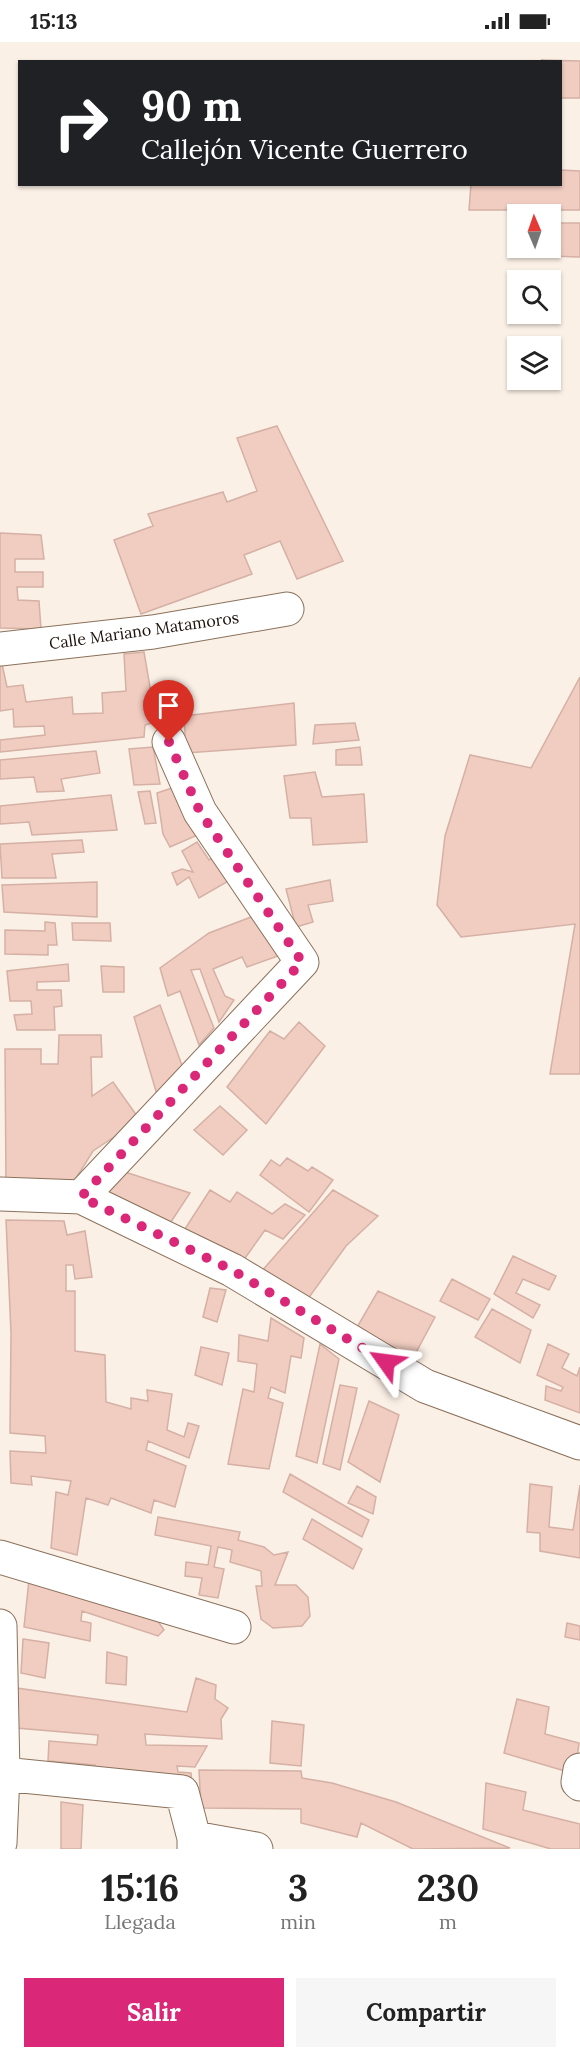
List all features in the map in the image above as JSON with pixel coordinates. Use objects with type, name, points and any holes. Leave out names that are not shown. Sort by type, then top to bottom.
[{"type":"street","name":"Calle Mariano Matamoros","points":[[0,649],[153,632],[287,609]]},
{"type":"street","points":[[81,1197],[302,962],[200,812],[169,742]]},
{"type":"street","points":[[0,1194],[81,1197],[232,1270],[425,1386],[580,1443]]},
{"type":"street","points":[[0,1557],[234,1627]]},
{"type":"street","points":[[0,1626],[3,1774],[0,1843]]},
{"type":"street","points":[[580,1770],[578,1782],[580,1784]]},
{"type":"street","points":[[3,1774],[182,1792],[194,1843],[256,1849]]},
{"type":"building","points":[[562,61],[580,61],[580,98],[562,98]]},
{"type":"building","points":[[562,170],[580,171],[580,210],[561,210],[561,204],[507,204],[507,210],[469,210],[471,186],[562,186]]},
{"type":"building","points":[[561,223],[580,223],[580,257],[561,256]]},
{"type":"building","points":[[277,426],[343,561],[297,579],[280,541],[244,555],[252,574],[141,614],[114,540],[153,526],[148,514],[223,492],[227,502],[257,491],[237,438]]},
{"type":"building","points":[[0,533],[41,535],[44,559],[15,559],[15,572],[43,572],[43,587],[17,587],[18,600],[39,601],[41,629],[0,628]]},
{"type":"building","points":[[144,652],[156,722],[145,725],[144,737],[0,752],[0,740],[45,735],[44,726],[14,727],[13,709],[0,711],[0,664],[2,664],[7,687],[23,685],[26,702],[72,697],[73,714],[103,713],[102,693],[126,691],[124,654]]},
{"type":"building","points":[[580,677],[580,1074],[550,1074],[575,924],[461,937],[437,905],[445,836],[470,755],[531,768]]},
{"type":"building","points":[[294,703],[296,745],[186,753],[184,716]]},
{"type":"building","points":[[355,723],[359,740],[313,744],[315,725]]},
{"type":"building","points":[[153,747],[160,784],[134,785],[129,749]]},
{"type":"building","points":[[360,747],[362,765],[336,765],[336,750]]},
{"type":"building","points":[[96,751],[100,773],[61,779],[64,791],[37,792],[34,777],[0,779],[0,760]]},
{"type":"building","points":[[315,772],[322,797],[364,794],[367,842],[313,845],[311,818],[290,818],[284,776]]},
{"type":"building","points":[[172,788],[200,834],[170,847],[163,834],[157,793]]},
{"type":"building","points":[[150,791],[156,823],[145,824],[138,792]]},
{"type":"building","points":[[111,795],[117,830],[32,835],[29,822],[0,824],[0,806]]},
{"type":"building","points":[[82,840],[84,852],[52,854],[56,878],[2,878],[0,844]]},
{"type":"building","points":[[197,842],[209,860],[216,856],[232,879],[199,898],[189,877],[177,885],[172,873],[182,869],[193,872],[182,851]]},
{"type":"building","points":[[330,880],[333,901],[308,905],[313,922],[296,927],[286,889]]},
{"type":"building","points":[[97,882],[97,917],[4,912],[2,885]]},
{"type":"building","points":[[259,914],[286,953],[247,967],[242,957],[213,969],[225,996],[234,1000],[219,1022],[200,969],[191,970],[214,1028],[199,1045],[180,991],[168,996],[160,968],[209,933]]},
{"type":"building","points":[[45,922],[55,923],[57,945],[48,945],[48,955],[5,954],[5,930],[45,931]]},
{"type":"building","points":[[72,923],[110,923],[111,941],[73,940]]},
{"type":"building","points":[[68,964],[69,981],[37,982],[37,990],[61,990],[62,1006],[54,1007],[55,1030],[17,1030],[14,1015],[32,1014],[31,1001],[10,1001],[7,971]]},
{"type":"building","points":[[101,966],[124,967],[124,992],[103,992]]},
{"type":"building","points":[[160,1005],[187,1079],[158,1098],[134,1017]]},
{"type":"building","points":[[299,1022],[325,1046],[266,1124],[227,1087],[270,1031],[284,1039]]},
{"type":"building","points":[[59,1035],[101,1035],[102,1057],[91,1057],[92,1096],[113,1082],[137,1116],[120,1133],[93,1151],[70,1188],[6,1185],[5,1049],[41,1049],[41,1064],[58,1064]]},
{"type":"building","points":[[220,1106],[247,1130],[223,1155],[194,1130]]},
{"type":"building","points":[[287,1158],[308,1171],[312,1167],[333,1180],[309,1212],[260,1175],[271,1160],[280,1166]]},
{"type":"building","points":[[125,1172],[190,1193],[167,1228],[95,1197]]},
{"type":"building","points":[[210,1190],[230,1202],[237,1192],[272,1214],[285,1204],[305,1215],[283,1239],[265,1230],[243,1261],[183,1232]]},
{"type":"building","points":[[333,1190],[378,1216],[346,1246],[305,1303],[260,1273]]},
{"type":"building","points":[[6,1220],[64,1221],[67,1235],[85,1231],[92,1277],[75,1279],[73,1265],[66,1265],[66,1291],[75,1291],[75,1351],[105,1355],[106,1402],[131,1409],[131,1398],[148,1401],[147,1390],[172,1394],[167,1430],[184,1437],[188,1423],[199,1426],[189,1458],[148,1441],[146,1450],[186,1466],[175,1507],[154,1500],[151,1513],[111,1498],[108,1505],[86,1498],[77,1555],[51,1548],[56,1492],[68,1495],[71,1481],[31,1476],[32,1485],[11,1483],[10,1451],[46,1453],[45,1436],[10,1433],[11,1333]]},
{"type":"building","points":[[513,1256],[556,1276],[549,1290],[523,1279],[516,1293],[540,1305],[533,1318],[494,1294]]},
{"type":"building","points":[[452,1279],[490,1299],[478,1320],[440,1301]]},
{"type":"building","points":[[210,1288],[226,1290],[217,1322],[203,1317]]},
{"type":"building","points":[[378,1291],[435,1317],[413,1358],[356,1329]]},
{"type":"building","points":[[492,1309],[531,1330],[520,1363],[475,1337]]},
{"type":"building","points":[[271,1318],[304,1338],[301,1358],[291,1356],[285,1393],[271,1387],[268,1398],[283,1403],[269,1469],[228,1464],[243,1389],[254,1392],[257,1364],[238,1361],[239,1335],[268,1341]]},
{"type":"building","points":[[320,1344],[339,1359],[317,1463],[296,1456]]},
{"type":"building","points":[[548,1344],[569,1354],[562,1368],[577,1376],[580,1367],[580,1413],[545,1400],[546,1386],[561,1391],[563,1387],[537,1375]]},
{"type":"building","points":[[201,1347],[229,1353],[222,1385],[195,1375]]},
{"type":"building","points":[[340,1385],[357,1388],[340,1470],[323,1464]]},
{"type":"building","points":[[369,1401],[399,1415],[380,1482],[348,1462]]},
{"type":"building","points":[[290,1474],[369,1520],[362,1537],[283,1492]]},
{"type":"building","points":[[530,1484],[552,1487],[549,1527],[573,1530],[580,1485],[580,1558],[540,1551],[540,1533],[527,1532]]},
{"type":"building","points":[[357,1486],[376,1497],[373,1514],[348,1503]]},
{"type":"building","points":[[158,1517],[240,1532],[238,1540],[264,1547],[274,1555],[288,1552],[275,1585],[296,1585],[308,1597],[310,1616],[302,1626],[273,1628],[261,1619],[256,1586],[262,1586],[261,1571],[230,1562],[232,1550],[218,1547],[214,1567],[224,1569],[218,1598],[199,1595],[202,1578],[185,1576],[186,1562],[208,1565],[211,1546],[155,1535]]},
{"type":"building","points":[[312,1519],[362,1549],[353,1569],[303,1539]]},
{"type":"building","points":[[29,1580],[148,1607],[164,1630],[158,1636],[82,1611],[81,1621],[91,1623],[90,1641],[24,1627]]},
{"type":"building","points":[[567,1623],[580,1626],[580,1640],[565,1637]]},
{"type":"building","points":[[23,1639],[49,1643],[45,1678],[21,1673]]},
{"type":"building","points":[[107,1652],[127,1657],[126,1685],[106,1683]]},
{"type":"building","points":[[196,1678],[216,1685],[215,1699],[228,1708],[221,1719],[222,1739],[145,1734],[146,1745],[207,1746],[195,1767],[177,1766],[178,1772],[191,1773],[192,1782],[95,1775],[95,1765],[48,1761],[49,1741],[97,1745],[98,1735],[16,1728],[9,1687],[187,1712]]},
{"type":"building","points":[[517,1699],[549,1707],[545,1734],[579,1743],[575,1774],[504,1753]]},
{"type":"building","points":[[272,1721],[304,1725],[301,1766],[270,1763]]},
{"type":"building","points":[[199,1770],[301,1771],[302,1778],[332,1783],[396,1802],[510,1848],[413,1849],[361,1823],[357,1837],[301,1823],[301,1809],[201,1808]]},
{"type":"building","points":[[486,1783],[526,1792],[523,1810],[580,1824],[580,1849],[551,1849],[483,1829]]},
{"type":"building","points":[[61,1802],[83,1805],[81,1849],[61,1849]]},
{"type":"route","points":[[169,742],[200,812],[302,962],[81,1197],[232,1270],[386,1362]]}]
